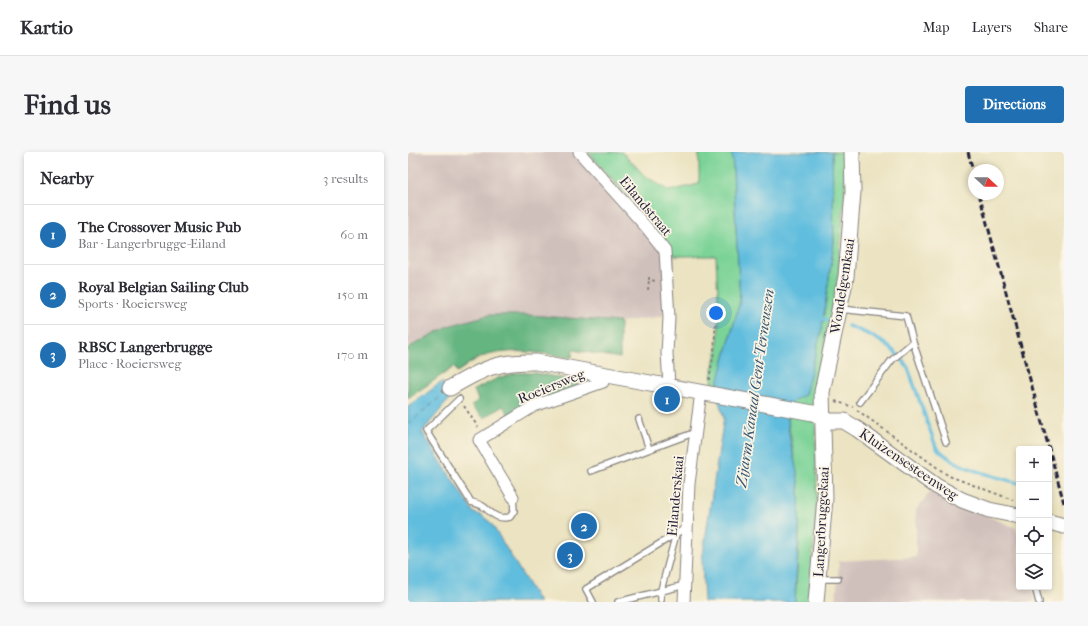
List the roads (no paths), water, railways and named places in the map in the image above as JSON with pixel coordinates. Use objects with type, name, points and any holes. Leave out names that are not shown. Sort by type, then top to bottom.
[{"type":"main road","name":"Wondelgemkaai","points":[[822,418],[822,399],[840,309],[850,238],[852,152]]},
{"type":"main road","name":"Kluizensesteenweg","points":[[454,394],[473,374],[494,365],[516,362],[536,362],[790,408],[813,413],[830,421],[844,421],[936,486],[962,500],[989,510],[1016,515]]},
{"type":"main road","name":"Langerbruggekaai","points":[[816,602],[825,498],[822,418]]},
{"type":"main road","points":[[1052,523],[1064,526]]},
{"type":"street","name":"Eilandstraat","points":[[578,152],[647,228],[665,251],[669,318],[667,353],[669,386]]},
{"type":"street","name":"Roeiersweg","points":[[513,497],[479,440],[534,406],[603,382],[604,375]]},
{"type":"street","name":"Eilanderskaai","points":[[684,602],[689,484],[696,432],[709,393]]},
{"type":"lane","points":[[840,309],[906,316],[946,442]]},
{"type":"lane","points":[[860,402],[892,360],[913,342]]},
{"type":"lane","points":[[454,394],[426,431],[471,502],[483,506],[491,513],[504,518],[510,517],[514,511],[513,497]]},
{"type":"lane","points":[[639,418],[649,449]]},
{"type":"lane","points":[[591,471],[696,432]]},
{"type":"lane","points":[[593,602],[586,589],[687,527]]},
{"type":"lane","points":[[661,600],[661,590],[676,534]]},
{"type":"lane","points":[[818,579],[838,579]]},
{"type":"lane","points":[[618,602],[685,585]]},
{"type":"lane","points":[[1036,590],[1039,602]]},
{"type":"water","name":"Zijarm Kanaal Gent-Terneuzen","points":[[732,152],[832,152],[834,242],[822,328],[805,395],[794,401],[790,407],[788,415],[788,429],[799,489],[799,531],[795,602],[704,602],[702,560],[724,417],[718,399],[719,390],[717,387],[740,301]]},
{"type":"water","points":[[442,382],[451,397],[422,432],[474,513],[481,515],[491,523],[539,602],[408,602],[408,407]]},
{"type":"waterway","points":[[819,318],[827,320]]},
{"type":"waterway","points":[[848,326],[866,333],[882,342],[896,353],[908,368],[936,447],[944,455],[953,461],[974,470],[1016,482]]},
{"type":"railway","points":[[968,152],[971,164]]},
{"type":"railway","points":[[981,200],[1064,503]]},
{"type":"place","name":"The Crossover Music Pub","points":[[667,399]]},
{"type":"place","name":"Royal Belgian Sailing Club","points":[[584,526]]},
{"type":"place","name":"RBSC Langerbrugge","points":[[570,555]]}]
